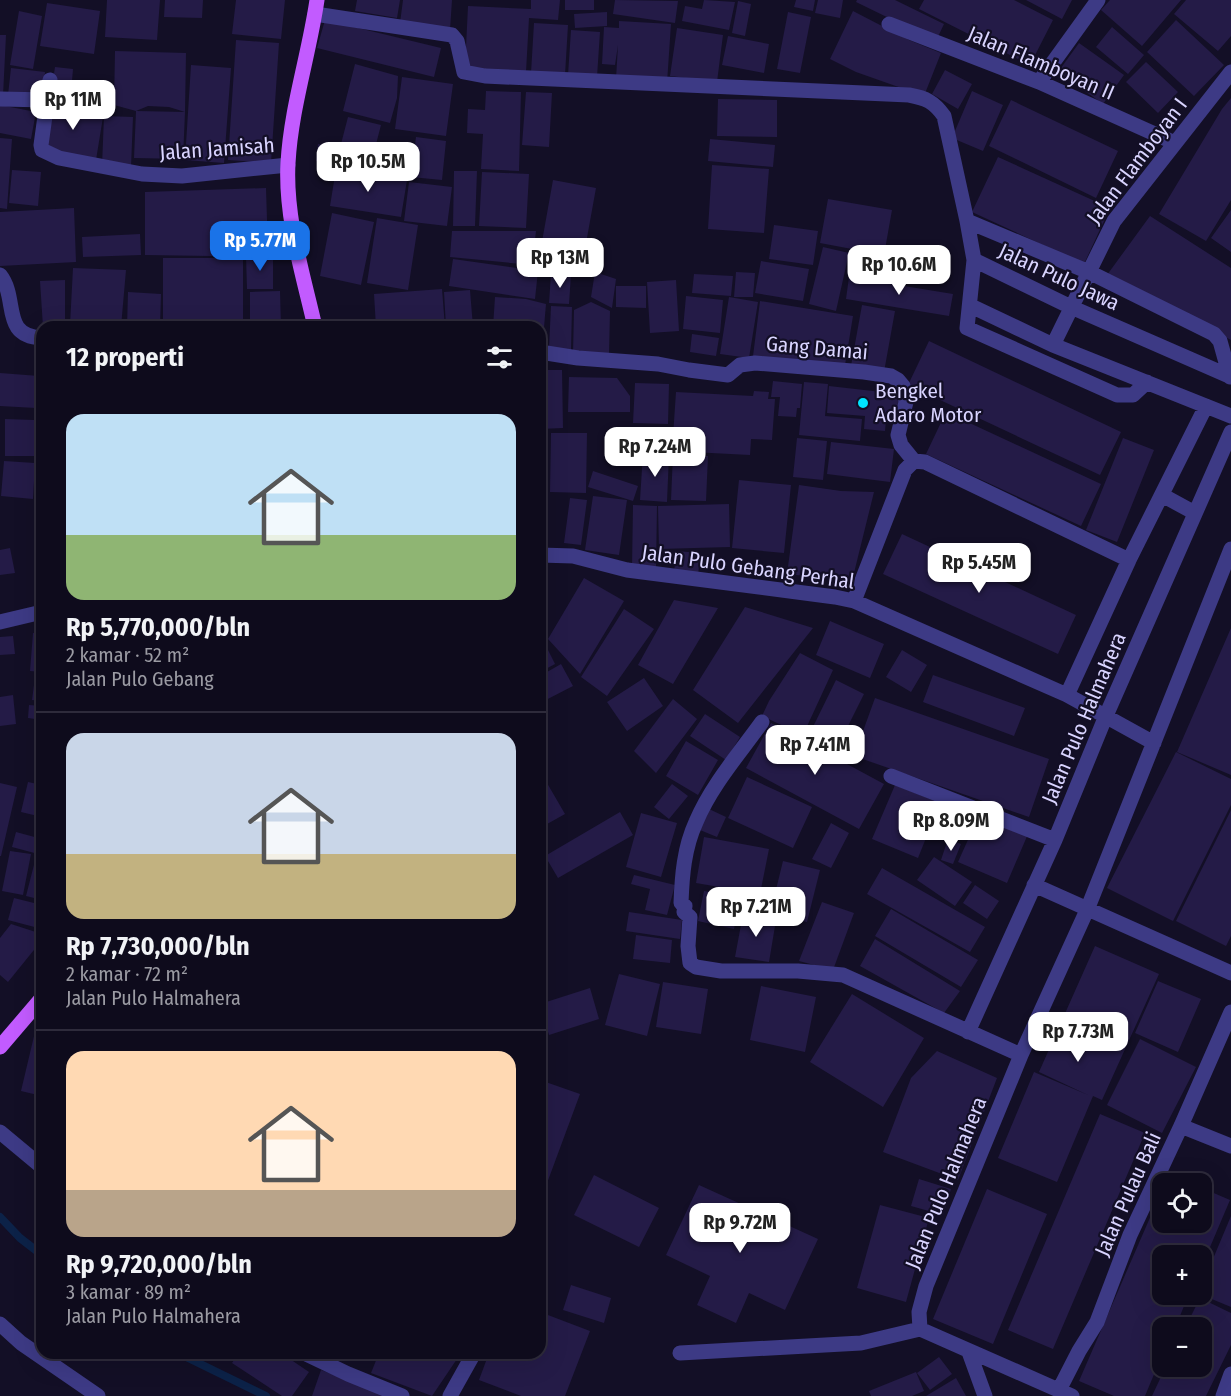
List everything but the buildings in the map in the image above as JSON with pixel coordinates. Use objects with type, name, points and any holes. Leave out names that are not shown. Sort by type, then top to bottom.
[{"type":"main road","points":[[314,321],[293,228],[288,165],[294,107],[316,7]]},
{"type":"main road","points":[[1,1044],[36,1005]]},
{"type":"street","points":[[1039,82],[1098,0]]},
{"type":"street","points":[[316,7],[452,35],[457,41],[464,72],[485,76],[926,98],[936,105],[944,116],[974,260]]},
{"type":"street","name":"Jalan Flamboyan II","points":[[889,24],[1039,82],[1175,143]]},
{"type":"street","name":"Jalan Flamboyan I","points":[[1053,345],[1114,221],[1231,72]]},
{"type":"street","name":"Jalan Jamisah","points":[[50,80],[41,145],[42,150],[59,158],[142,174],[182,176],[288,165]]},
{"type":"street","points":[[0,99],[48,100]]},
{"type":"street","points":[[967,221],[1089,272],[1214,334],[1220,341],[1230,377]]},
{"type":"street","name":"Jalan Pulo Jawa","points":[[1147,382],[1132,395],[1117,395],[967,328],[974,260],[1071,307],[1230,377]]},
{"type":"street","points":[[0,275],[6,282],[6,307],[10,325],[16,332],[36,338]]},
{"type":"street","points":[[971,306],[1053,345],[1231,416]]},
{"type":"street","name":"Gang Damai","points":[[546,353],[578,358],[658,364],[728,375],[740,365],[755,363],[891,376],[903,386],[906,402],[898,435],[901,446],[914,461]]},
{"type":"street","points":[[1067,695],[1129,560],[1206,406]]},
{"type":"street","name":"Jalan Pulo Halmahera","points":[[968,1032],[1055,840],[1231,432]]},
{"type":"street","points":[[854,601],[905,470],[914,461],[925,462],[1129,560]]},
{"type":"street","points":[[1162,495],[1195,513]]},
{"type":"street","name":"Jalan Pulo Halmahera","points":[[920,1329],[919,1312],[926,1286],[1021,1054],[1087,910],[1231,549]]},
{"type":"street","name":"Jalan Pulo Gebang Perhal","points":[[546,555],[573,556],[627,570],[854,601],[1067,695],[1154,744]]},
{"type":"street","points":[[0,622],[36,613]]},
{"type":"street","points":[[762,722],[716,786],[695,822],[682,868],[681,892],[681,903],[685,906],[684,912],[690,917],[688,946],[690,963],[696,967],[722,970],[798,970],[843,975],[1021,1054]]},
{"type":"street","points":[[891,776],[1055,840]]},
{"type":"street","points":[[1034,885],[1231,973]]},
{"type":"street","name":"Jalan Pulau Bali","points":[[1066,1393],[1079,1351],[1097,1322],[1130,1234],[1231,1012]]},
{"type":"street","points":[[1181,1126],[1231,1146]]},
{"type":"street","points":[[0,1132],[36,1162]]},
{"type":"street","points":[[0,1324],[36,1353]]},
{"type":"street","points":[[680,1353],[861,1343],[920,1329],[1066,1393]]},
{"type":"street","points":[[969,1352],[985,1396]]},
{"type":"street","points":[[44,1359],[98,1396]]},
{"type":"street","points":[[317,1359],[402,1396]]},
{"type":"street","points":[[450,1396],[471,1359]]},
{"type":"street","points":[[1223,1396],[1231,1374]]},
{"type":"waterway","points":[[0,1217],[20,1238],[36,1250]]},
{"type":"waterway","points":[[190,1359],[266,1396]]},
{"type":"place","name":"Bengkel Adaro Motor","points":[[863,403]]}]
